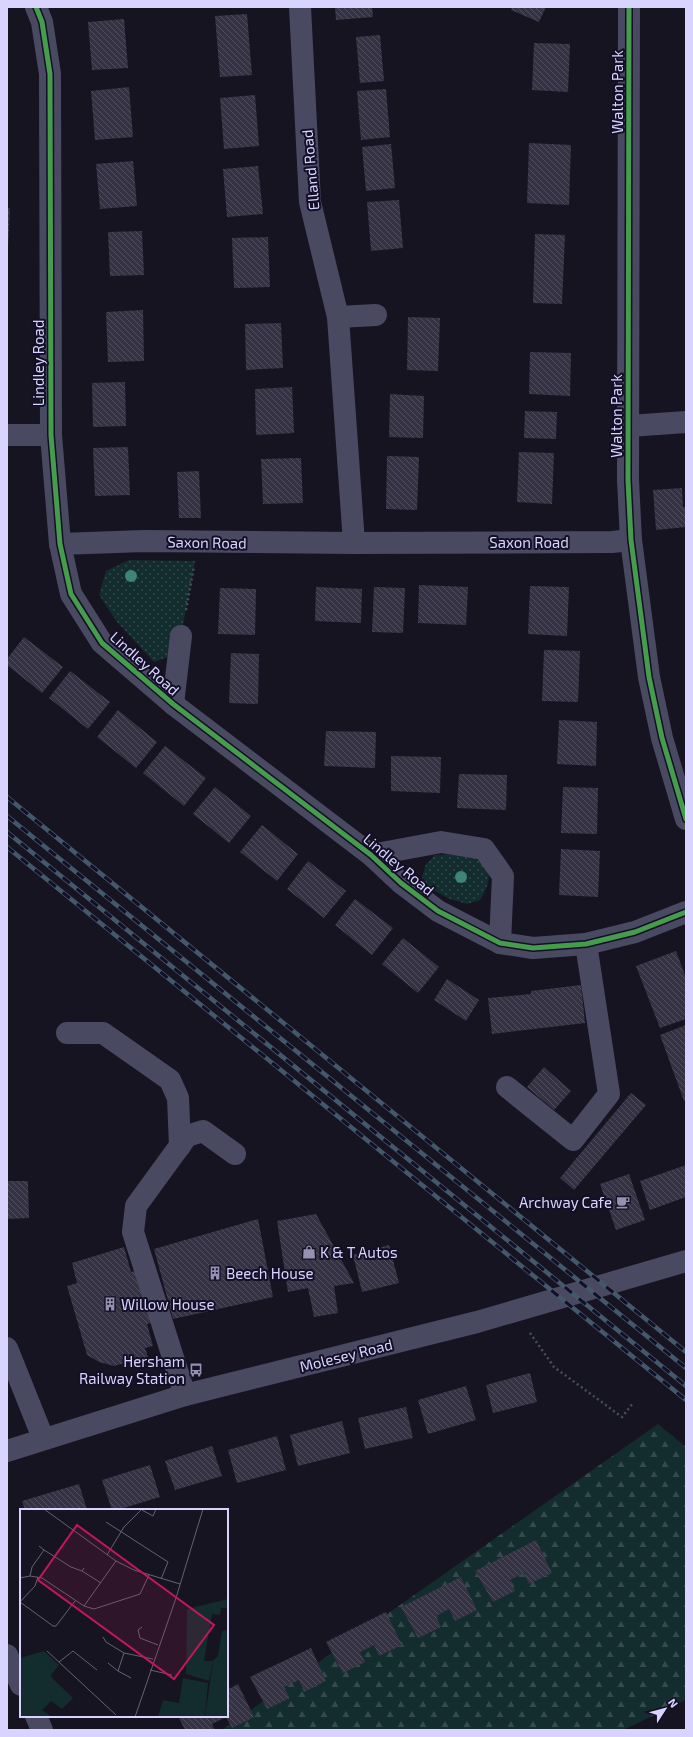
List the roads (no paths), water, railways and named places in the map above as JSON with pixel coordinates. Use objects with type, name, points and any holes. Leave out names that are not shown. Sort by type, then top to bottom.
[{"type":"street","name":"Lindley Road","points":[[36,7],[42,22],[50,74],[51,435],[60,544],[71,594],[102,643],[173,704],[371,855],[402,883],[438,911],[500,943],[533,948],[586,944],[635,932],[686,912]]},
{"type":"street","name":"Elland Road","points":[[300,7],[310,202],[338,317]]},
{"type":"street","name":"Walton Park","points":[[629,7],[628,480],[631,540],[649,677],[662,738],[686,819]]},
{"type":"street","points":[[354,543],[338,317],[376,315]]},
{"type":"street","points":[[629,426],[686,422]]},
{"type":"street","points":[[7,435],[51,435]]},
{"type":"street","name":"Saxon Road","points":[[60,544],[144,541],[354,543],[612,542],[631,540]]},
{"type":"street","points":[[173,704],[181,636]]},
{"type":"street","points":[[371,855],[441,842],[484,849],[503,876],[500,943]]},
{"type":"street","points":[[507,1087],[573,1140],[609,1094],[586,944]]},
{"type":"street","points":[[67,1033],[103,1033],[170,1080],[178,1098],[180,1146]]},
{"type":"street","points":[[185,1395],[133,1232],[136,1206],[187,1136],[203,1131],[235,1154]]},
{"type":"street","name":"Molesey Road","points":[[7,1451],[43,1438],[185,1395],[469,1324],[686,1261]]},
{"type":"street","points":[[7,1348],[43,1438]]},
{"type":"street","points":[[7,1655],[20,1683]]},
{"type":"street","points":[[36,1717],[42,1730]]},
{"type":"railway","points":[[7,797],[686,1352]]},
{"type":"railway","points":[[7,816],[686,1368]]},
{"type":"railway","points":[[7,832],[686,1386]]},
{"type":"railway","points":[[7,847],[686,1400]]},
{"type":"place","name":"Archway Cafe","points":[[623,1202]]},
{"type":"place","name":"K & T Autos","points":[[309,1252]]},
{"type":"place","name":"Beech House","points":[[215,1273]]},
{"type":"place","name":"Willow House","points":[[110,1304]]},
{"type":"place","name":"Hersham Railway Station","points":[[196,1370]]}]
